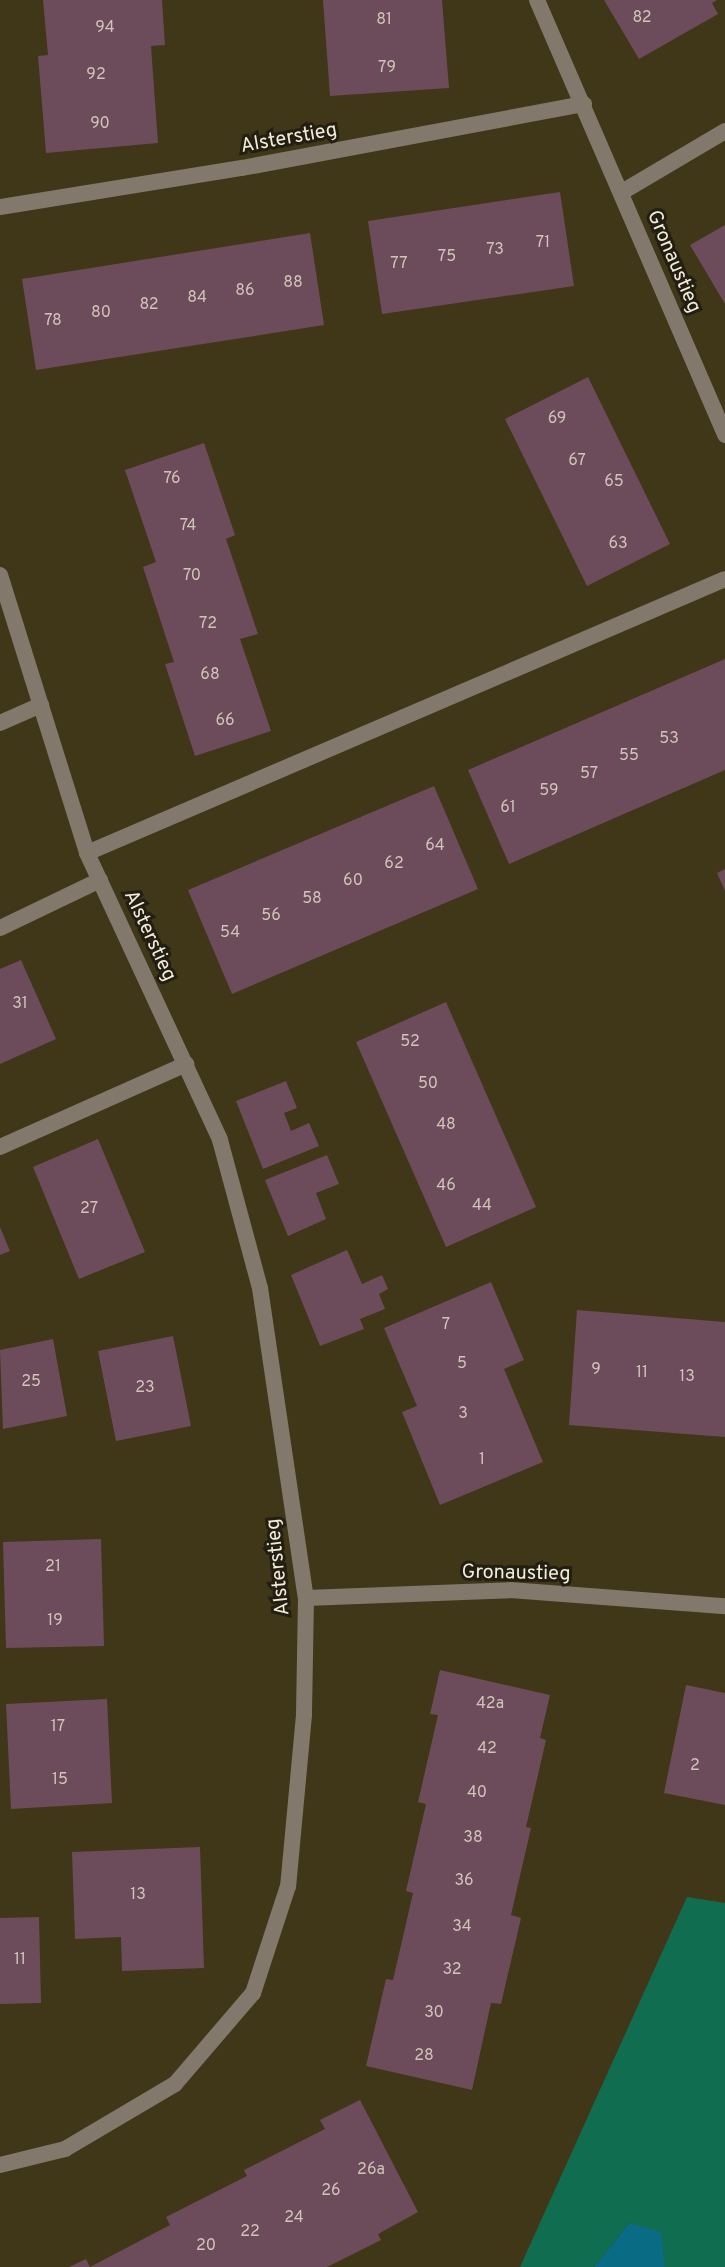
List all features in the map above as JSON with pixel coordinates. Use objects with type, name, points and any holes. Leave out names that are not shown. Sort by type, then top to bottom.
[{"type":"street","name":"Gronaustieg","points":[[537,0],[725,435]]},
{"type":"street","name":"Alsterstieg","points":[[0,207],[242,168],[584,104]]},
{"type":"street","points":[[622,192],[725,131]]},
{"type":"street","name":"Alsterstieg","points":[[0,575],[87,853],[220,1140],[260,1288],[306,1598],[304,1715],[288,1886],[253,1993],[175,2084],[65,2149],[0,2165]]},
{"type":"street","points":[[87,853],[725,579]]},
{"type":"street","points":[[0,723],[41,705]]},
{"type":"street","points":[[0,928],[100,880]]},
{"type":"street","points":[[0,1147],[186,1064]]},
{"type":"street","name":"Gronaustieg","points":[[306,1598],[510,1590],[725,1606]]},
{"type":"green space","points":[[687,1897],[725,1903],[725,2267],[665,2267],[660,2233],[629,2223],[594,2267],[520,2267]]},
{"type":"water","points":[[629,2223],[661,2232],[665,2267],[594,2267]]},
{"type":"building","points":[[43,0],[162,0],[165,45],[151,46],[158,143],[46,153],[38,56],[48,55]]},
{"type":"building","points":[[323,0],[442,0],[449,88],[330,96]]},
{"type":"building","points":[[604,0],[717,0],[712,3],[718,14],[639,59]]},
{"type":"building","points":[[560,192],[574,286],[382,314],[368,221]]},
{"type":"building","points":[[725,225],[725,304],[690,245]]},
{"type":"building","points":[[310,233],[324,325],[36,370],[22,279]]},
{"type":"building","points":[[588,377],[670,544],[587,586],[505,419]]},
{"type":"building","points":[[204,443],[235,535],[226,539],[258,634],[240,639],[271,731],[195,756],[165,664],[174,662],[143,567],[156,562],[125,470]]},
{"type":"building","points":[[725,659],[725,770],[509,864],[468,770]]},
{"type":"building","points":[[434,786],[478,889],[232,994],[188,890]]},
{"type":"building","points":[[725,869],[725,891],[717,873]]},
{"type":"building","points":[[21,960],[56,1039],[0,1064],[0,969]]},
{"type":"building","points":[[446,1002],[536,1207],[446,1247],[356,1042]]},
{"type":"building","points":[[286,1081],[297,1108],[284,1113],[291,1131],[309,1123],[319,1146],[263,1169],[236,1101]]},
{"type":"building","points":[[98,1139],[145,1252],[79,1279],[33,1167]]},
{"type":"building","points":[[327,1155],[339,1184],[316,1193],[326,1219],[288,1236],[265,1180]]},
{"type":"building","points":[[0,1227],[10,1251],[0,1255]]},
{"type":"building","points":[[347,1250],[362,1284],[382,1275],[388,1289],[379,1294],[385,1309],[360,1319],[364,1329],[320,1346],[291,1275]]},
{"type":"building","points":[[491,1282],[524,1360],[504,1369],[543,1462],[440,1505],[402,1412],[417,1406],[384,1328]]},
{"type":"building","points":[[577,1310],[725,1322],[725,1437],[569,1425]]},
{"type":"building","points":[[173,1336],[191,1426],[116,1441],[98,1351]]},
{"type":"building","points":[[53,1339],[67,1416],[3,1429],[0,1350]]},
{"type":"building","points":[[101,1539],[104,1646],[6,1648],[3,1542]]},
{"type":"building","points":[[440,1670],[550,1695],[540,1738],[546,1740],[526,1827],[531,1828],[511,1915],[521,1918],[501,2004],[491,2003],[472,2090],[366,2066],[386,1979],[393,1980],[413,1893],[406,1891],[426,1804],[418,1802],[438,1715],[430,1714]]},
{"type":"building","points":[[686,1685],[725,1693],[725,1805],[664,1793]]},
{"type":"building","points":[[107,1699],[112,1803],[11,1809],[6,1704]]},
{"type":"building","points":[[200,1847],[204,1968],[122,1971],[121,1937],[75,1939],[72,1852]]},
{"type":"building","points":[[39,1917],[41,2003],[0,2004],[0,1918]]},
{"type":"building","points":[[360,2100],[418,2212],[378,2234],[381,2240],[327,2267],[90,2267],[170,2225],[166,2217],[247,2176],[244,2170],[325,2129],[320,2120]]},
{"type":"building","points":[[86,2259],[90,2267],[69,2267]]}]
